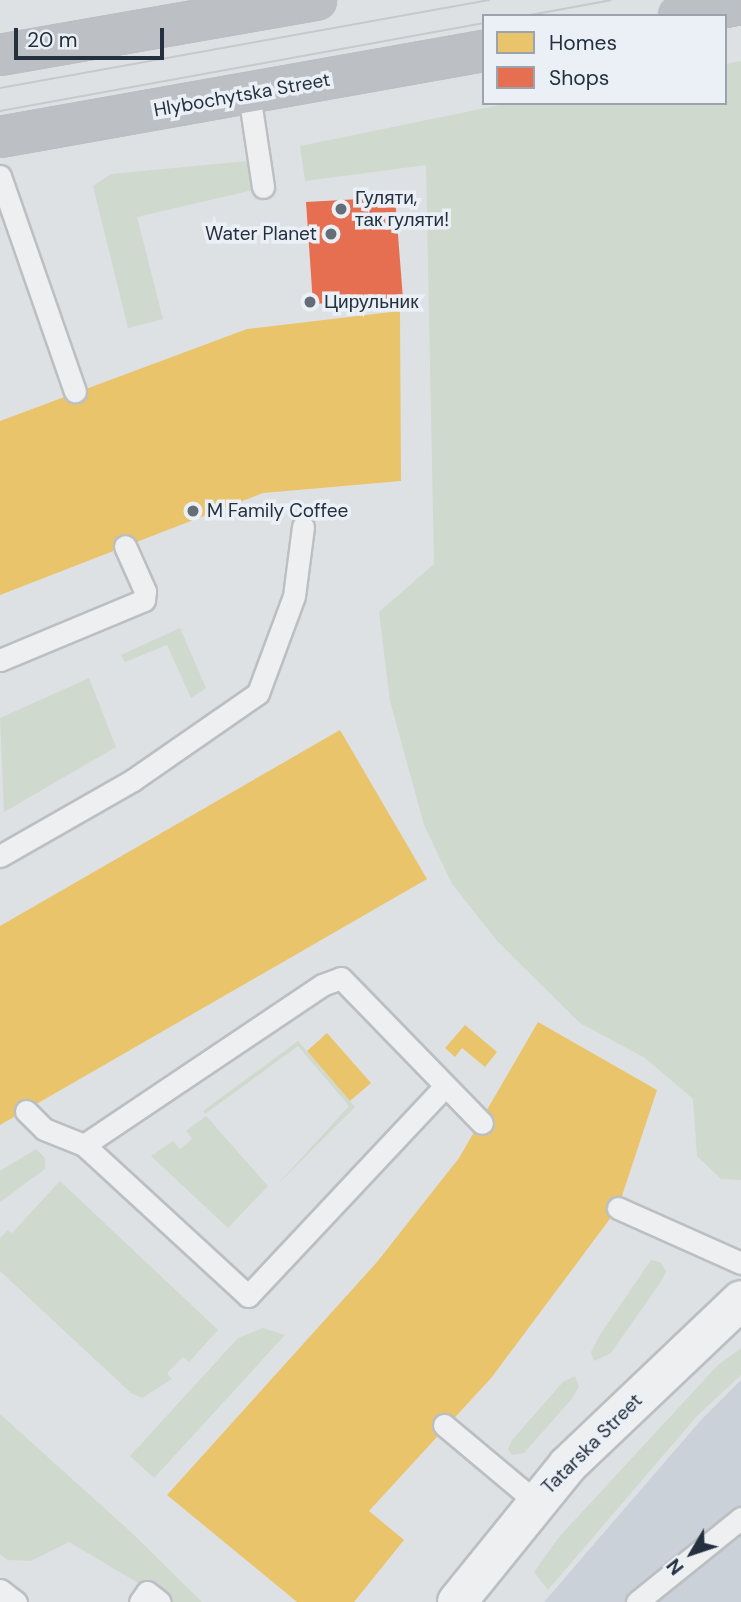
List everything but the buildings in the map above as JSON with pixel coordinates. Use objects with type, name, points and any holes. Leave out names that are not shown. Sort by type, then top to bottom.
[{"type":"main road","points":[[0,55],[316,0]]},
{"type":"main road","points":[[690,14],[741,5]]},
{"type":"main road","name":"Hlybochytska Street","points":[[0,137],[482,51]]},
{"type":"street","name":"Tatarska Street","points":[[457,1602],[535,1501],[741,1300]]},
{"type":"lane","points":[[249,94],[263,187]]},
{"type":"lane","points":[[0,176],[75,391]]},
{"type":"lane","points":[[0,856],[133,780],[258,693],[294,596],[303,527]]},
{"type":"lane","points":[[0,660],[144,600],[145,591],[125,545]]},
{"type":"lane","points":[[84,1145],[322,985],[341,978],[444,1087],[482,1123]]},
{"type":"lane","points":[[26,1111],[44,1129],[84,1145],[248,1296],[444,1087]]},
{"type":"lane","points":[[618,1209],[741,1263]]},
{"type":"lane","points":[[444,1425],[535,1501]]},
{"type":"lane","points":[[636,1602],[741,1518]]},
{"type":"lane","points":[[0,1590],[16,1602]]},
{"type":"lane","points":[[140,1602],[147,1592],[160,1602]]},
{"type":"shaded area","points":[[741,61],[741,1180],[721,1179],[697,1156],[693,1099],[645,1058],[580,1023],[498,942],[452,884],[424,825],[390,701],[379,612],[434,564],[426,165],[305,181],[300,146],[500,105],[727,105],[727,64]]},
{"type":"shaded area","points":[[247,161],[253,190],[137,217],[163,319],[128,328],[93,186],[111,174]]},
{"type":"shaded area","points":[[180,628],[206,688],[191,698],[167,645],[125,662],[121,655]]},
{"type":"shaded area","points":[[89,678],[116,747],[4,812],[0,718]]},
{"type":"shaded area","points":[[298,1041],[355,1107],[275,1187],[349,1106],[298,1046],[205,1114],[203,1111]]},
{"type":"shaded area","points":[[206,1116],[268,1186],[228,1228],[151,1156],[173,1141],[180,1149],[192,1139],[186,1131]]},
{"type":"shaded area","points":[[36,1149],[45,1158],[45,1169],[0,1202],[0,1171]]},
{"type":"shaded area","points":[[60,1181],[218,1330],[189,1362],[183,1357],[167,1373],[172,1379],[142,1398],[131,1393],[0,1271],[0,1238],[8,1230],[12,1233]]},
{"type":"shaded area","points":[[651,1260],[660,1262],[666,1271],[662,1280],[611,1353],[594,1361],[591,1352],[599,1336]]},
{"type":"shaded area","points":[[263,1328],[285,1335],[154,1478],[130,1456],[238,1338]]},
{"type":"shaded area","points":[[741,1348],[741,1375],[697,1416],[548,1590],[534,1572],[559,1537],[717,1366]]},
{"type":"shaded area","points":[[575,1376],[579,1387],[570,1401],[524,1453],[512,1455],[508,1449],[512,1440],[563,1382]]},
{"type":"shaded area","points":[[741,1380],[741,1602],[544,1602],[701,1420]]},
{"type":"shaded area","points":[[0,1414],[133,1534],[202,1602],[170,1602],[69,1542],[31,1561],[8,1560],[0,1554]]},
{"type":"tram line","points":[[0,88],[489,0]]},
{"type":"tram line","points":[[536,14],[611,0]]},
{"type":"tram line","points":[[0,111],[482,23]]},
{"type":"place","name":"Гуляти, так гуляти!","points":[[341,209]]},
{"type":"place","name":"Water Planet","points":[[331,234]]},
{"type":"place","name":"Цирульник","points":[[310,302]]},
{"type":"place","name":"M Family Coffee","points":[[193,511]]}]
